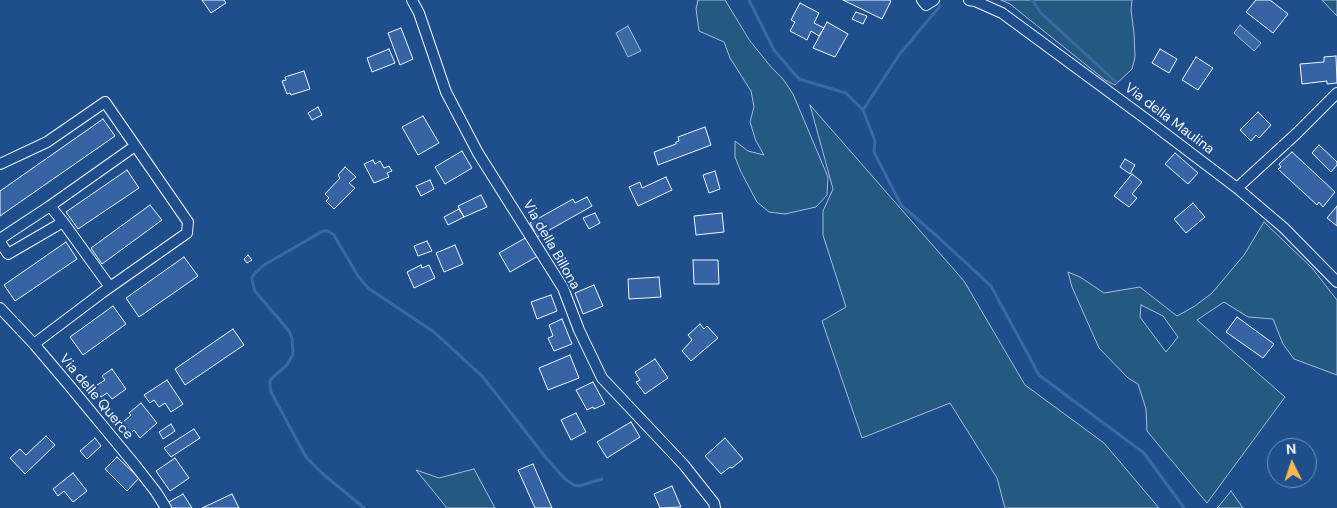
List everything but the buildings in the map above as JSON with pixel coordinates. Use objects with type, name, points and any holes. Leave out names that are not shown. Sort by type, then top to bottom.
[{"type":"street","name":"Via della Billona","points":[[412,0],[446,92],[478,152],[563,288],[579,330],[602,378],[684,464],[714,503],[715,508]]},
{"type":"street","points":[[922,0],[926,5],[934,0]]},
{"type":"street","name":"Via della Maulina","points":[[969,0],[976,1],[1002,13],[1238,188],[1284,228],[1337,282]]},
{"type":"street","points":[[1238,188],[1337,93]]},
{"type":"street","points":[[0,164],[47,142],[105,102],[188,222],[187,233],[34,344]]},
{"type":"street","points":[[63,222],[8,254],[0,240],[135,146]]},
{"type":"street","points":[[50,206],[110,288]]},
{"type":"street","name":"Via delle Querce","points":[[0,308],[34,344],[135,465],[166,508]]},
{"type":"shaded area","points":[[698,0],[725,0],[750,41],[783,79],[793,94],[828,177],[827,195],[816,207],[785,214],[769,212],[757,202],[735,157],[735,141],[748,151],[764,155],[756,141],[750,122],[754,107],[751,91],[730,58],[724,42],[699,31],[696,9]]},
{"type":"shaded area","points":[[1001,0],[1132,0],[1131,10],[1135,57],[1132,69],[1115,85],[1105,80],[1010,4]]},
{"type":"shaded area","points":[[1322,0],[1337,0],[1337,16]]},
{"type":"shaded area","points":[[1240,25],[1261,43],[1254,51],[1234,33]]},
{"type":"shaded area","points":[[628,26],[641,51],[628,57],[616,33]]},
{"type":"shaded area","points":[[810,105],[964,281],[1025,385],[1104,443],[1159,508],[1005,508],[997,478],[950,403],[862,438],[822,321],[846,307],[823,235],[823,211],[833,189]]},
{"type":"shaded area","points":[[1264,222],[1312,268],[1337,300],[1337,375],[1294,359],[1283,344],[1273,319],[1248,317],[1224,302],[1197,320],[1285,397],[1207,503],[1147,431],[1146,409],[1138,384],[1128,378],[1099,348],[1072,287],[1068,272],[1080,277],[1104,293],[1140,287],[1177,316],[1195,306],[1212,293],[1244,255]],"holes":[[[1141,305],[1163,316],[1178,337],[1166,352],[1140,317]]]},
{"type":"shaded area","points":[[474,469],[495,508],[447,508],[416,470],[439,478]]},
{"type":"shaded area","points":[[1231,491],[1243,508],[1217,508],[1219,506]]},
{"type":"waterway","points":[[749,0],[774,50],[799,79],[846,93],[863,110],[875,141],[874,152],[901,205],[991,286],[1039,375],[1144,453],[1184,508]]},
{"type":"waterway","points":[[1032,0],[1041,13],[1116,82]]},
{"type":"waterway","points":[[863,110],[899,55],[940,6]]},
{"type":"waterway","points":[[364,508],[323,474],[306,457],[271,392],[270,381],[287,365],[293,354],[292,338],[289,331],[255,291],[252,278],[264,265],[323,231],[328,231],[334,235],[358,276],[368,288],[434,332],[483,377],[565,479],[579,486],[602,479]]}]
